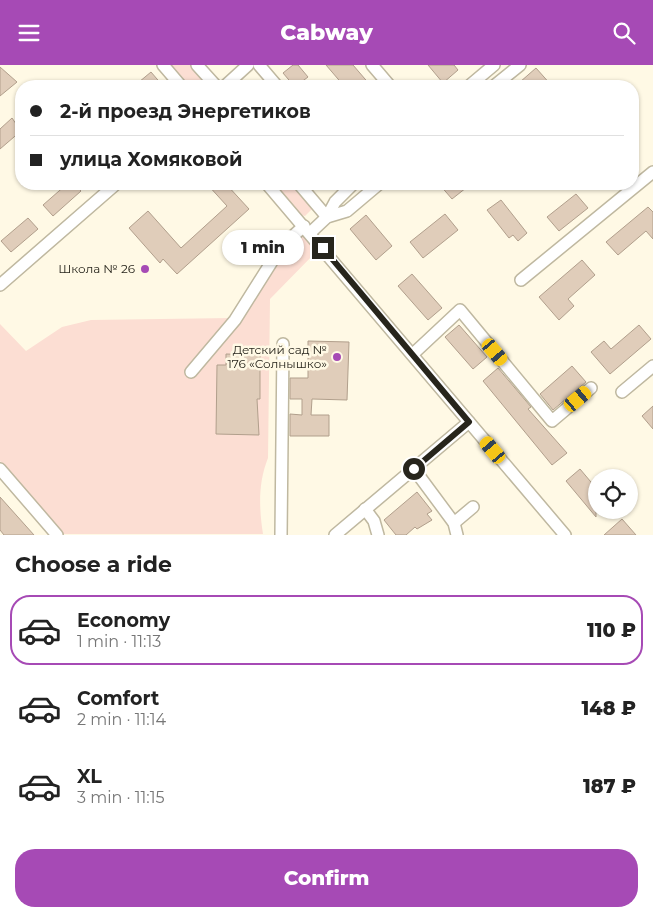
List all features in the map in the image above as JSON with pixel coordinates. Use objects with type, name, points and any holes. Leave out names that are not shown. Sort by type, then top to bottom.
[{"type":"street","points":[[163,65],[176,80]]},
{"type":"street","points":[[198,65],[211,80]]},
{"type":"street","points":[[232,80],[248,65]]},
{"type":"street","points":[[258,65],[272,80]]},
{"type":"street","points":[[372,65],[385,80]]},
{"type":"street","points":[[472,80],[480,69],[494,65]]},
{"type":"street","points":[[501,80],[520,65]]},
{"type":"street","points":[[639,183],[653,172]]},
{"type":"street","points":[[0,285],[109,190]]},
{"type":"street","points":[[272,190],[565,535]]},
{"type":"street","points":[[304,190],[328,217]]},
{"type":"street","points":[[328,217],[335,202],[347,190]]},
{"type":"street","points":[[191,371],[235,321],[281,247],[328,217],[347,211],[372,190]]},
{"type":"street","points":[[521,280],[631,190]]},
{"type":"street","points":[[413,354],[460,310],[552,421],[591,388]]},
{"type":"street","points":[[281,535],[283,344]]},
{"type":"street","points":[[622,392],[653,366]]},
{"type":"street","points":[[335,535],[469,422]]},
{"type":"street","points":[[0,469],[57,535]]},
{"type":"street","points":[[414,469],[455,529],[473,507]]},
{"type":"street","points":[[365,509],[374,521],[378,535]]},
{"type":"shaded area","points":[[168,65],[191,65],[202,80],[181,80]]},
{"type":"shaded area","points":[[276,190],[299,190],[313,208],[305,216],[297,214]]},
{"type":"shaded area","points":[[297,227],[316,252],[270,299],[268,458],[262,477],[260,496],[263,534],[63,534],[0,461],[0,324],[26,351],[62,327],[91,320],[231,318]]},
{"type":"building","points":[[293,65],[298,65],[308,77],[304,80],[289,80],[283,73]]},
{"type":"building","points":[[326,65],[353,65],[366,80],[339,80]]},
{"type":"building","points":[[428,65],[454,65],[458,70],[446,80],[440,80]]},
{"type":"building","points":[[0,67],[15,80],[15,84],[0,96]]},
{"type":"building","points":[[536,68],[547,80],[522,80]]},
{"type":"building","points":[[151,72],[158,80],[141,80]]},
{"type":"building","points":[[12,118],[15,122],[15,136],[0,149],[0,129]]},
{"type":"building","points":[[60,190],[81,191],[53,216],[43,205]]},
{"type":"building","points":[[212,190],[232,190],[249,209],[177,274],[163,259],[160,263],[129,228],[148,211],[181,248],[227,206]]},
{"type":"building","points":[[444,190],[463,190],[452,199]]},
{"type":"building","points":[[576,194],[588,208],[559,231],[547,217]]},
{"type":"building","points":[[501,200],[527,233],[518,241],[513,235],[509,238],[487,210]]},
{"type":"building","points":[[648,207],[653,212],[653,239],[646,231],[618,255],[606,242]]},
{"type":"building","points":[[445,214],[458,230],[423,258],[410,242]]},
{"type":"building","points":[[366,215],[392,246],[376,260],[350,229]]},
{"type":"building","points":[[28,218],[38,229],[11,252],[1,241]]},
{"type":"building","points":[[582,260],[595,275],[568,299],[574,306],[559,320],[539,297]]},
{"type":"building","points":[[412,274],[442,308],[428,320],[398,286]]},
{"type":"building","points":[[459,325],[487,357],[473,369],[445,337]]},
{"type":"building","points":[[639,325],[651,339],[610,374],[591,352],[604,341],[611,349]]},
{"type":"building","points":[[308,341],[349,342],[347,400],[312,399],[311,415],[329,415],[329,436],[290,436],[290,414],[302,415],[302,399],[290,399],[290,378],[308,378]]},
{"type":"building","points":[[226,354],[260,355],[260,399],[257,399],[259,435],[216,434],[217,365],[226,365]]},
{"type":"building","points":[[572,366],[586,382],[553,410],[540,394]]},
{"type":"building","points":[[498,368],[531,407],[528,409],[567,453],[552,465],[483,381]]},
{"type":"building","points":[[653,406],[653,429],[642,416]]},
{"type":"building","points":[[580,469],[588,478],[588,507],[566,481]]},
{"type":"building","points":[[417,492],[432,511],[427,514],[432,520],[417,529],[415,527],[406,535],[396,535],[384,520]]},
{"type":"building","points":[[0,497],[34,535],[4,535],[0,530]]},
{"type":"building","points":[[622,519],[636,535],[604,535]]},
{"type":"place","name":"Школа № 26","points":[[145,269]]},
{"type":"place","name":"Детский сад № 176 «Солнышко»","points":[[337,357]]},
{"type":"route","points":[[323,248],[469,422],[414,469]]}]
